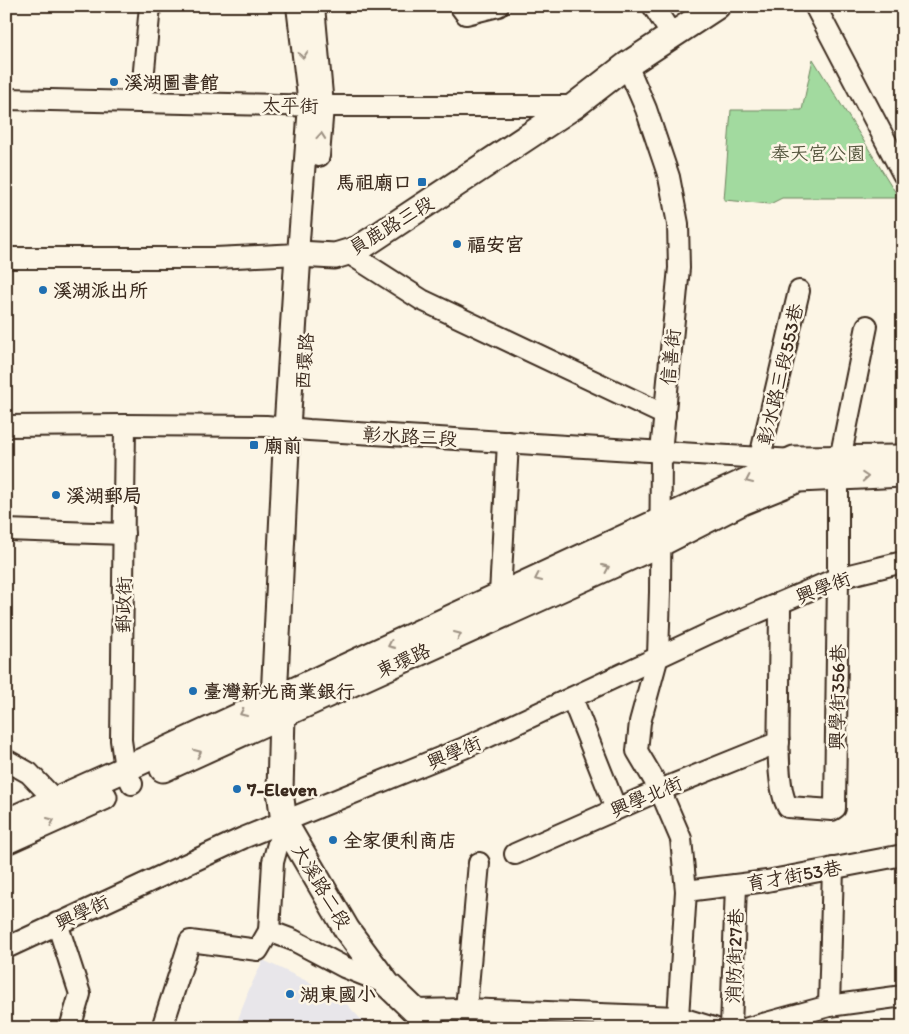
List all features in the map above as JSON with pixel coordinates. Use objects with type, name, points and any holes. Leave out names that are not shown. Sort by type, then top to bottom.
[{"type":"main road","name":"員鹿路三段","points":[[305,255],[335,256],[358,249],[574,106],[628,65],[717,6]]},
{"type":"main road","name":"西環路","points":[[280,702],[293,429],[305,255]]},
{"type":"main road","points":[[839,468],[903,458]]},
{"type":"main road","points":[[796,469],[839,468],[903,474]]},
{"type":"main road","name":"東環路","points":[[6,841],[129,776],[500,595],[742,502],[796,469]]},
{"type":"main road","name":"東環路","points":[[280,702],[661,532]]},
{"type":"main road","name":"大溪路二段","points":[[280,702],[280,791],[284,822],[347,930],[387,984],[433,1028]]},
{"type":"main road","name":"東環路","points":[[6,822],[55,800],[129,776]]},
{"type":"street","points":[[141,102],[150,6]]},
{"type":"street","name":"西環路","points":[[297,6],[316,106]]},
{"type":"street","name":"西環路","points":[[305,255],[316,106],[314,6]]},
{"type":"street","points":[[463,10],[498,6]]},
{"type":"street","points":[[653,6],[672,35]]},
{"type":"street","points":[[815,6],[903,174]]},
{"type":"street","name":"信善街","points":[[628,65],[646,109],[668,177],[678,224],[679,268],[661,452],[658,656],[640,722],[638,750],[660,790],[682,839],[686,891],[678,1017]]},
{"type":"street","name":"太平街","points":[[6,100],[316,106],[574,106]]},
{"type":"street","points":[[346,252],[422,300],[664,415]]},
{"type":"street","name":"員鹿路三段","points":[[6,258],[215,258],[305,255]]},
{"type":"street","name":"彰水路三段553巷","points":[[760,457],[799,292]]},
{"type":"street","points":[[838,578],[839,468],[867,326]]},
{"type":"street","name":"彰水路三段","points":[[6,426],[125,424],[266,426],[760,457],[796,469]]},
{"type":"street","name":"郵政街","points":[[125,424],[121,740],[129,776]]},
{"type":"street","points":[[500,595],[508,442]]},
{"type":"street","points":[[6,530],[124,534]]},
{"type":"street","name":"興學街","points":[[6,948],[243,838],[464,748],[712,632],[838,578],[903,562]]},
{"type":"street","name":"興學街356巷","points":[[779,742],[782,789],[784,802],[788,807],[829,811],[835,808],[838,578]]},
{"type":"street","points":[[779,742],[780,604]]},
{"type":"street","points":[[572,698],[616,809]]},
{"type":"street","name":"興學北街","points":[[515,854],[660,790],[779,742]]},
{"type":"street","points":[[6,760],[29,773],[55,800]]},
{"type":"street","points":[[162,1028],[190,941],[258,950],[269,931],[273,862],[284,822]]},
{"type":"street","name":"育才街53巷","points":[[686,891],[736,885],[903,855]]},
{"type":"street","points":[[466,1009],[479,863]]},
{"type":"street","points":[[829,1006],[833,868]]},
{"type":"street","name":"消防街27巷","points":[[731,1028],[736,885]]},
{"type":"street","points":[[57,923],[80,994],[70,1028]]},
{"type":"street","points":[[269,931],[293,940],[344,967],[387,984]]},
{"type":"street","points":[[748,1028],[829,1006],[903,996]]},
{"type":"street","points":[[414,1010],[466,1009],[678,1017],[714,1028]]},
{"type":"shaded area","name":"湖東國小","points":[[263,960],[340,997],[369,1028],[235,1028],[248,992]]},
{"type":"green space","name":"奉天宮公園","points":[[813,59],[899,198],[782,198],[770,204],[724,200],[731,110],[802,110]]},
{"type":"place","name":"溪湖圖書館","points":[[114,82]]},
{"type":"place","name":"馬祖廟口","points":[[422,182]]},
{"type":"place","name":"福安宮","points":[[457,244]]},
{"type":"place","name":"溪湖派出所","points":[[43,290]]},
{"type":"place","name":"廟前","points":[[254,445]]},
{"type":"place","name":"溪湖郵局","points":[[56,495]]},
{"type":"place","name":"臺灣新光商業銀行","points":[[193,691]]},
{"type":"place","name":"7-Eleven","points":[[237,789]]},
{"type":"place","name":"全家便利商店","points":[[333,840]]},
{"type":"place","name":"湖東國小","points":[[290,994]]}]
